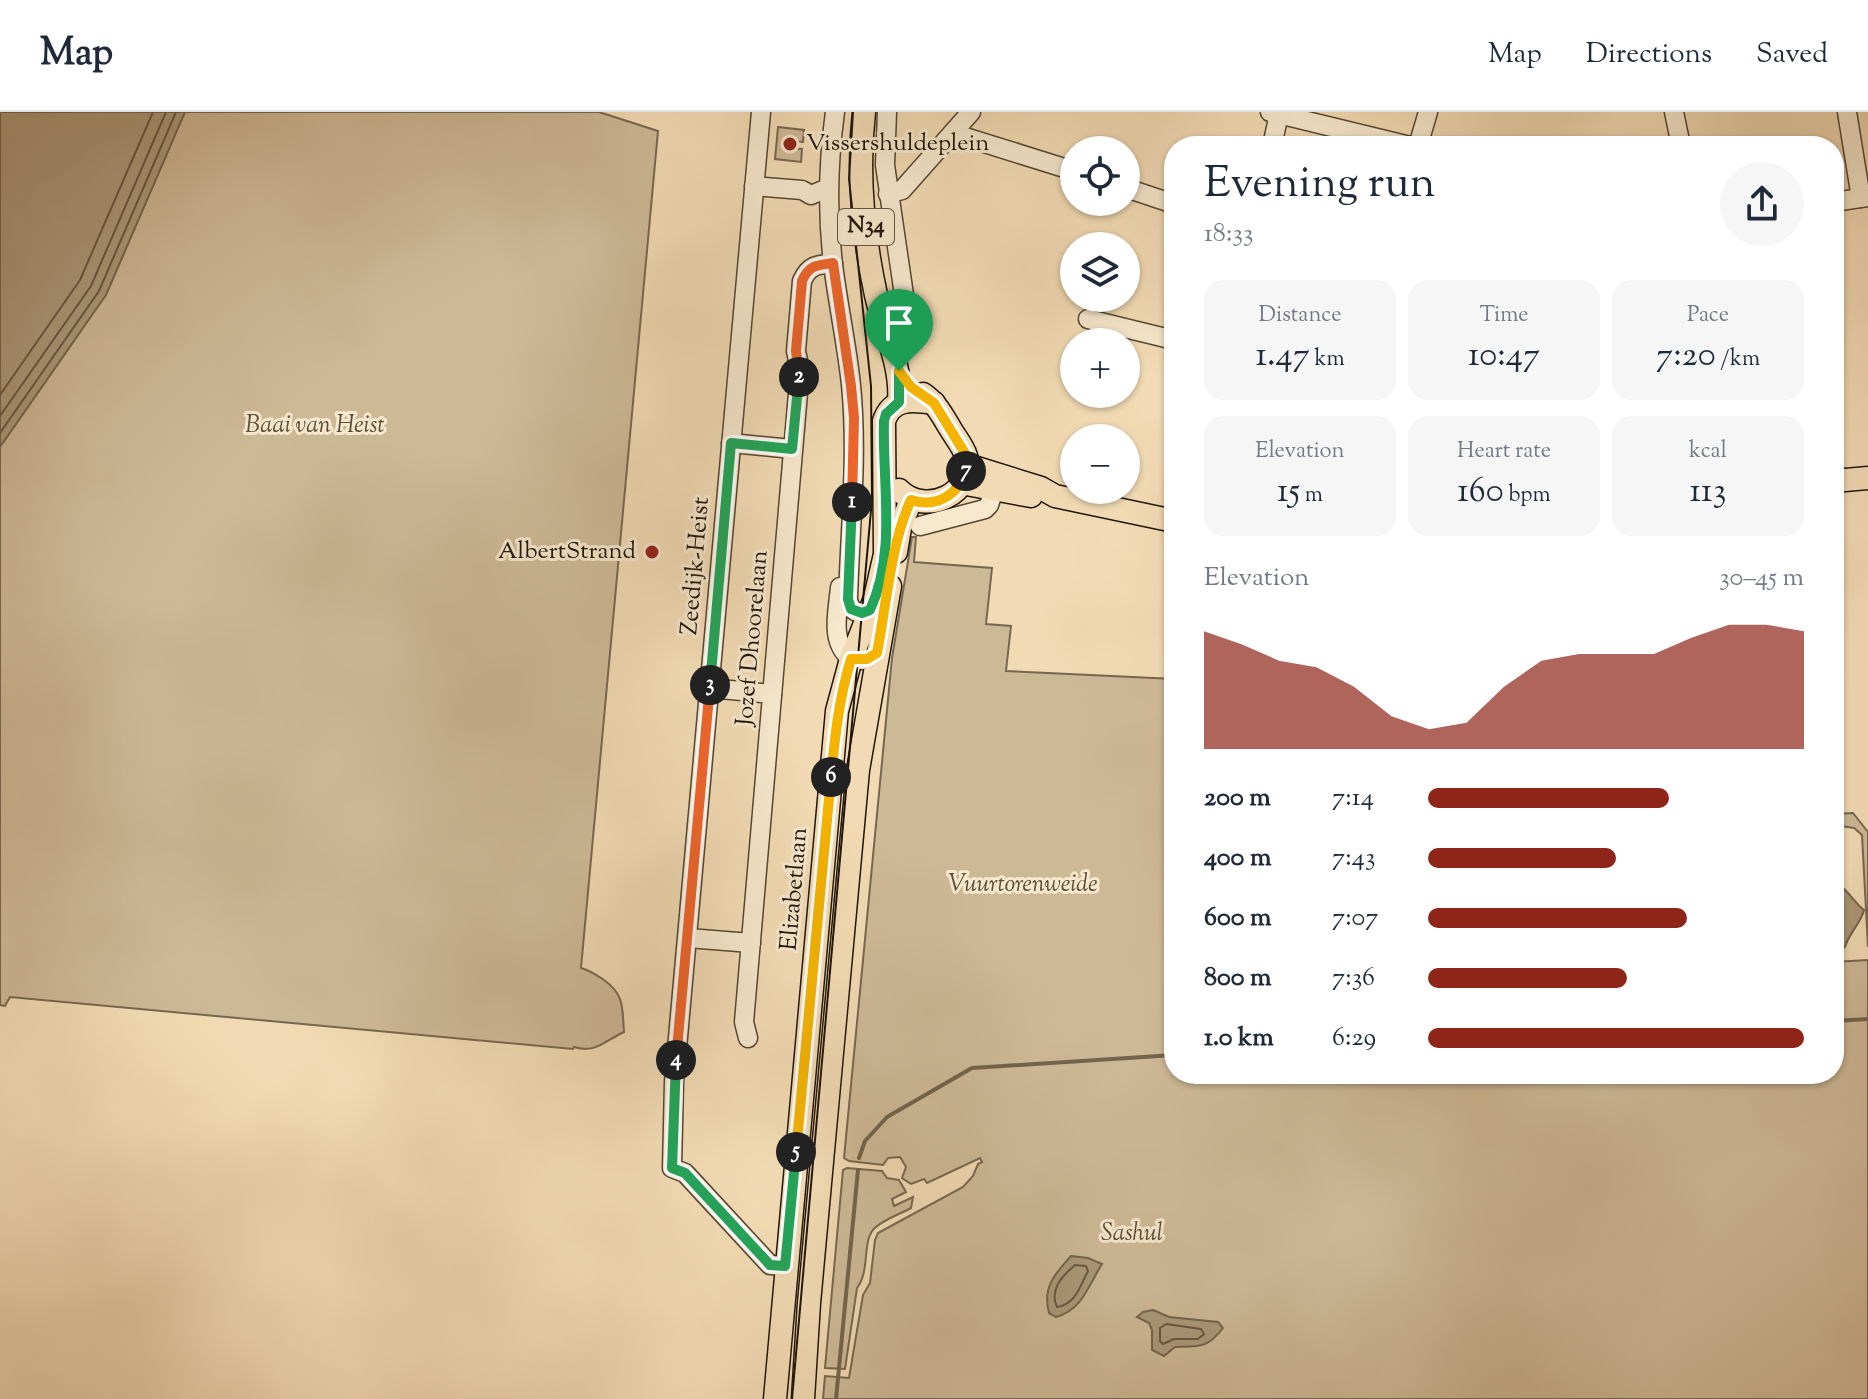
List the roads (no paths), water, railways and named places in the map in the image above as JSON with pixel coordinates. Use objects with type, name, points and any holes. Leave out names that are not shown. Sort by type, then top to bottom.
[{"type":"main road","name":"N34","points":[[864,112],[860,151],[863,208],[876,292],[899,371],[899,402],[886,414],[883,446]]},
{"type":"main road","name":"N34","points":[[899,371],[911,387],[934,403],[966,455],[964,474]]},
{"type":"main road","points":[[899,402],[934,403]]},
{"type":"main road","points":[[883,446],[892,453],[895,483],[911,500],[920,503],[943,500],[964,474]]},
{"type":"main road","name":"Elizabetlaan","points":[[785,1266],[837,711],[851,659],[875,598],[885,554],[883,446]]},
{"type":"main road","points":[[964,474],[994,490],[1039,498],[1055,496]]},
{"type":"main road","points":[[964,474],[1041,488],[1055,496],[1164,519]]},
{"type":"main road","points":[[1844,480],[1868,478]]},
{"type":"main road","points":[[803,1399],[809,1303],[862,734],[900,528],[911,500]]},
{"type":"main road","name":"N34","points":[[775,1399],[785,1266]]},
{"type":"street","name":"Zeedijk-Heist","points":[[761,112],[674,1082],[672,1168],[685,1173],[770,1265],[785,1266]]},
{"type":"street","points":[[835,112],[828,188],[833,263],[854,418],[848,599],[855,612],[870,610]]},
{"type":"street","points":[[887,112],[885,165],[904,295],[900,329],[889,340]]},
{"type":"street","points":[[888,194],[902,190],[971,112]]},
{"type":"street","points":[[1421,136],[1428,112]]},
{"type":"street","points":[[1674,112],[1679,136]]},
{"type":"street","points":[[1844,200],[1865,197],[1847,112]]},
{"type":"street","points":[[1273,136],[1275,113],[1369,136]]},
{"type":"street","points":[[956,130],[962,136],[1060,167]]},
{"type":"street","points":[[754,186],[802,190],[811,195],[828,188]]},
{"type":"street","points":[[1140,193],[1164,201]]},
{"type":"street","name":"Jozef Dhoorelaan","points":[[748,1038],[744,1022],[800,370],[796,351],[802,281],[807,270],[816,265],[833,263]]},
{"type":"street","points":[[1088,319],[1164,338]]},
{"type":"street","points":[[731,443],[792,449]]},
{"type":"street","points":[[852,485],[836,630],[838,645],[851,659],[867,659],[877,653]]},
{"type":"street","points":[[920,526],[985,509],[994,490]]},
{"type":"street","points":[[710,688],[772,694]]},
{"type":"street","points":[[688,938],[751,943]]},
{"type":"water","points":[[0,112],[185,112],[106,295],[0,447]]},
{"type":"water","points":[[1844,889],[1864,910],[1844,948]]},
{"type":"water","points":[[1071,1256],[1102,1264],[1079,1303],[1056,1317],[1049,1313],[1047,1296],[1055,1275]]},
{"type":"water","points":[[1153,1310],[1169,1317],[1218,1322],[1223,1328],[1207,1343],[1175,1347],[1164,1356],[1152,1350],[1149,1323],[1137,1317]]},
{"type":"waterway","points":[[1844,1020],[1868,1019]]},
{"type":"waterway","points":[[859,1158],[865,1141],[887,1117],[972,1068],[1164,1056]]},
{"type":"waterway","points":[[836,1399],[858,1170]]},
{"type":"tram line","points":[[792,1399],[872,499],[871,386],[849,179],[853,112]]},
{"type":"place","name":"Vissershuldeplein","points":[[790,144]]},
{"type":"place","name":"AlbertStrand","points":[[652,552]]},
{"type":"park label","name":"Baai van Heist","points":[[315,426]]},
{"type":"park label","name":"Vuurtorenweide","points":[[1023,885]]},
{"type":"park label","name":"Sashul","points":[[1132,1234]]}]
